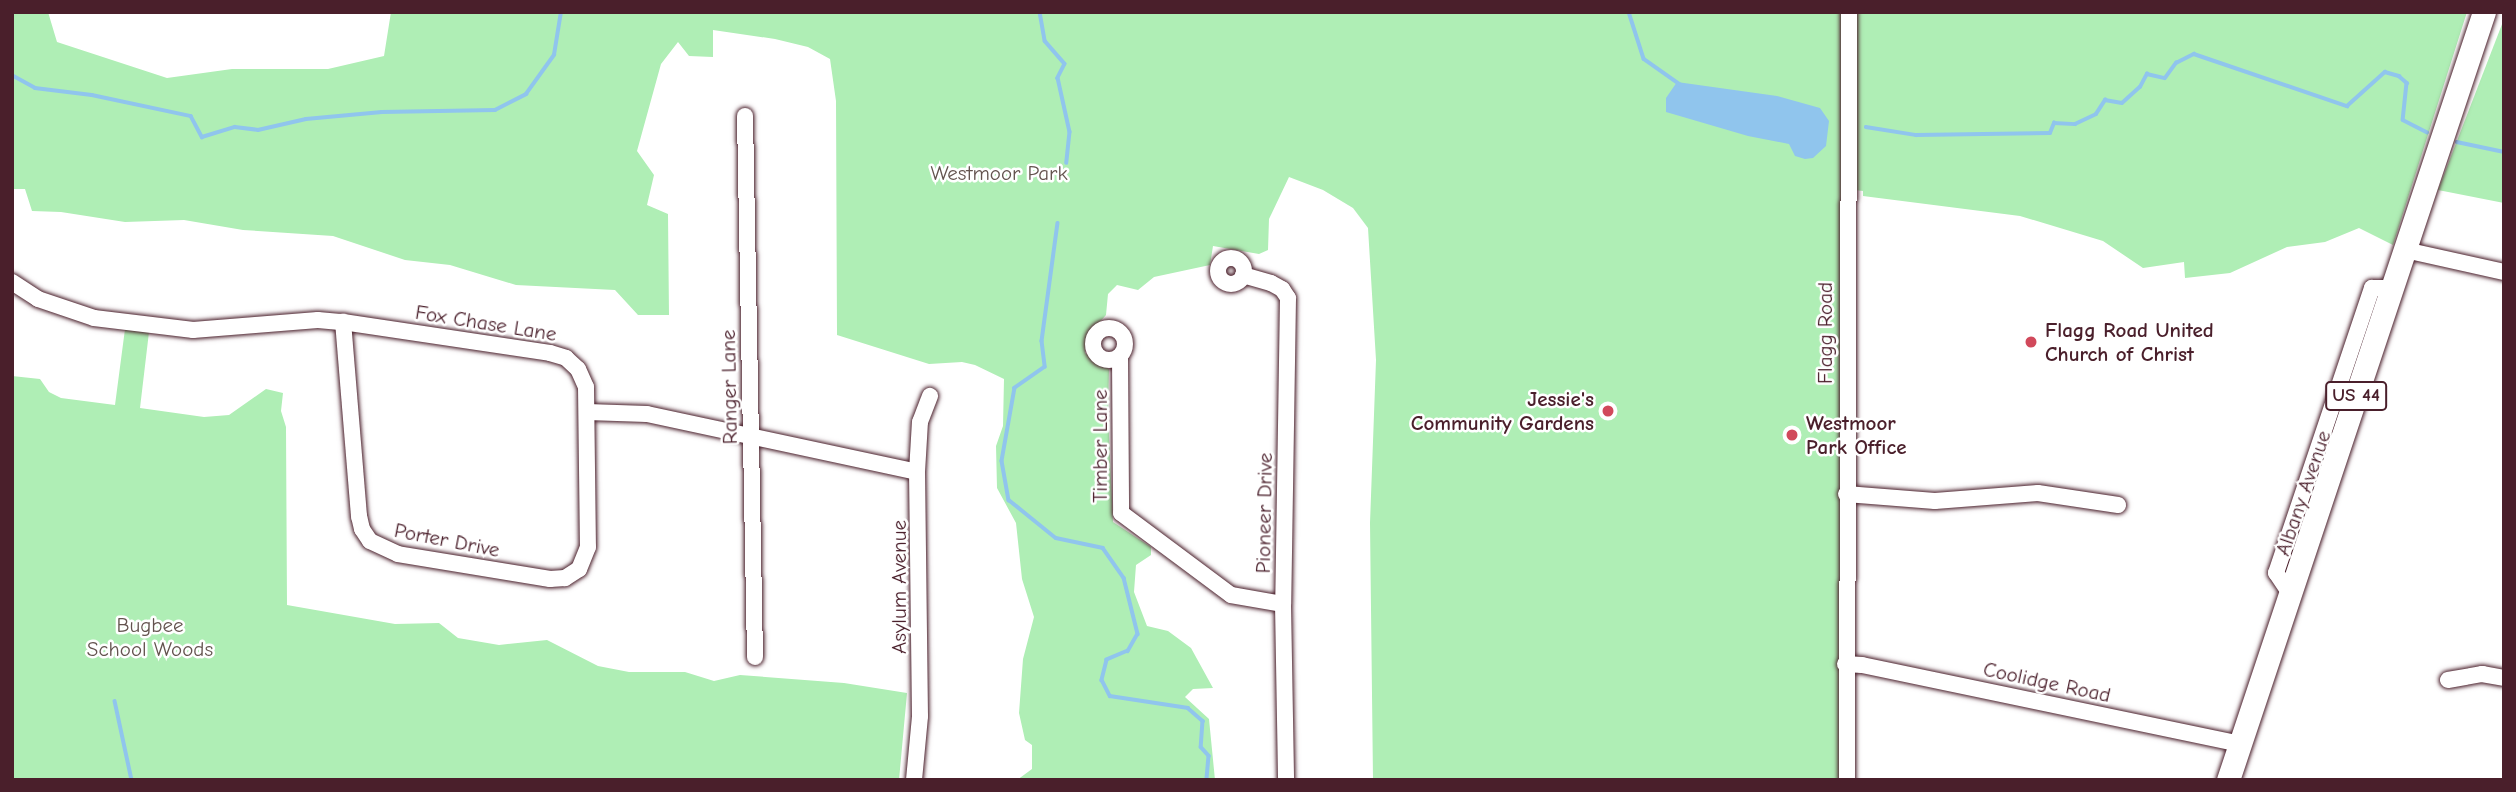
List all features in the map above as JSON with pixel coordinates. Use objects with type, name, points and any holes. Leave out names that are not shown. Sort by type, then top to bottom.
[{"type":"highway","name":"Albany Avenue","points":[[2228,780],[2484,12]]},
{"type":"street","name":"Flagg Road","points":[[1847,780],[1845,664],[1849,12]]},
{"type":"street","name":"Ranger Lane","points":[[745,116],[755,657]]},
{"type":"street","points":[[2405,250],[2504,272]]},
{"type":"street","name":"Pioneer Drive","points":[[1243,275],[1282,289],[1288,298],[1283,604],[1286,780]]},
{"type":"street","name":"Fox Chase Lane","points":[[12,282],[66,310],[131,323],[223,330],[318,320],[559,355],[573,363],[583,375],[587,412]]},
{"type":"street","name":"Porter Drive","points":[[343,322],[360,523],[370,541],[386,551],[550,579],[571,574],[584,562],[588,547],[587,412]]},
{"type":"street","name":"Timber Lane","points":[[1120,356],[1121,513],[1231,595],[1283,604]]},
{"type":"street","name":"Asylum Avenue","points":[[914,780],[920,716],[917,472],[920,422],[930,396]]},
{"type":"street","points":[[587,412],[647,414],[917,472]]},
{"type":"street","points":[[1846,494],[1952,501],[2038,493],[2118,505]]},
{"type":"street","name":"Coolidge Road","points":[[1845,664],[1862,665],[2240,744]]},
{"type":"street","points":[[2448,680],[2482,674],[2504,678]]},
{"type":"green space","name":"Westmoor Park","points":[[12,12],[48,12],[57,42],[167,78],[232,69],[328,69],[384,56],[391,12],[1842,12],[1841,780],[1373,780],[1370,523],[1376,360],[1368,228],[1353,208],[1323,190],[1289,177],[1269,219],[1268,250],[1259,254],[1213,246],[1210,265],[1154,277],[1138,290],[1117,285],[1108,294],[1106,315],[1087,336],[1085,353],[1109,369],[1108,414],[1113,522],[1151,547],[1151,555],[1136,565],[1134,592],[1147,626],[1168,631],[1191,648],[1213,688],[1193,689],[1185,697],[1209,719],[1215,780],[1017,780],[1032,769],[1032,745],[1025,740],[1019,713],[1023,659],[1034,617],[1022,579],[1016,523],[997,488],[996,446],[1003,426],[1004,379],[975,365],[962,362],[929,364],[837,335],[836,101],[830,59],[808,47],[713,30],[713,57],[689,56],[678,42],[661,64],[637,151],[654,175],[647,205],[668,214],[669,315],[638,315],[615,290],[516,285],[450,265],[405,260],[333,236],[243,230],[184,220],[125,222],[61,212],[32,211],[25,189],[12,189]]},
{"type":"green space","points":[[1854,12],[2467,12],[2393,245],[2359,228],[2325,242],[2287,247],[2230,273],[2185,278],[2184,262],[2143,268],[2103,241],[2020,216],[1863,196],[1863,191],[1854,190]]},
{"type":"green space","points":[[2504,19],[2504,203],[2438,190]]},
{"type":"green space","name":"Bugbee School Woods","points":[[125,329],[149,332],[140,408],[204,417],[229,415],[266,389],[283,393],[281,411],[286,427],[287,605],[395,624],[439,623],[458,638],[499,645],[547,640],[598,666],[629,672],[685,672],[714,681],[740,675],[844,683],[907,693],[899,780],[12,780],[12,376],[40,379],[49,392],[61,398],[115,405]]},
{"type":"water","points":[[1677,82],[1777,96],[1820,108],[1829,121],[1826,146],[1813,158],[1805,159],[1795,156],[1789,144],[1748,136],[1666,112],[1666,98]]},
{"type":"waterway","points":[[12,75],[35,88],[92,95],[191,116],[202,137],[235,127],[258,130],[306,119],[382,112],[495,110],[526,94],[554,55],[561,12]]},
{"type":"waterway","points":[[982,12],[999,12]]},
{"type":"waterway","points":[[1040,12],[1045,41],[1065,64],[1058,78],[1070,132],[1067,163]]},
{"type":"waterway","points":[[1629,12],[1644,59],[1681,85]]},
{"type":"waterway","points":[[1866,127],[1916,135],[2050,133],[2054,123],[2075,124],[2096,114],[2105,100],[2122,103],[2140,87],[2147,74],[2165,78],[2176,63],[2194,54],[2347,106],[2385,72],[2399,76],[2407,83],[2403,120],[2427,132]]},
{"type":"waterway","points":[[2457,142],[2504,152]]},
{"type":"waterway","points":[[1058,223],[1042,341],[1045,367],[1015,388],[1002,461],[1009,500],[1056,538],[1103,548],[1124,578],[1138,634],[1128,651],[1107,660],[1102,680],[1110,696],[1188,708],[1203,721],[1201,747],[1209,756],[1207,780]]},
{"type":"waterway","points":[[115,701],[132,780]]},
{"type":"place","name":"Flagg Road United Church of Christ","points":[[2031,342]]},
{"type":"place","name":"Jessie's Community Gardens","points":[[1608,411]]},
{"type":"place","name":"Westmoor Park Office","points":[[1792,435]]}]
